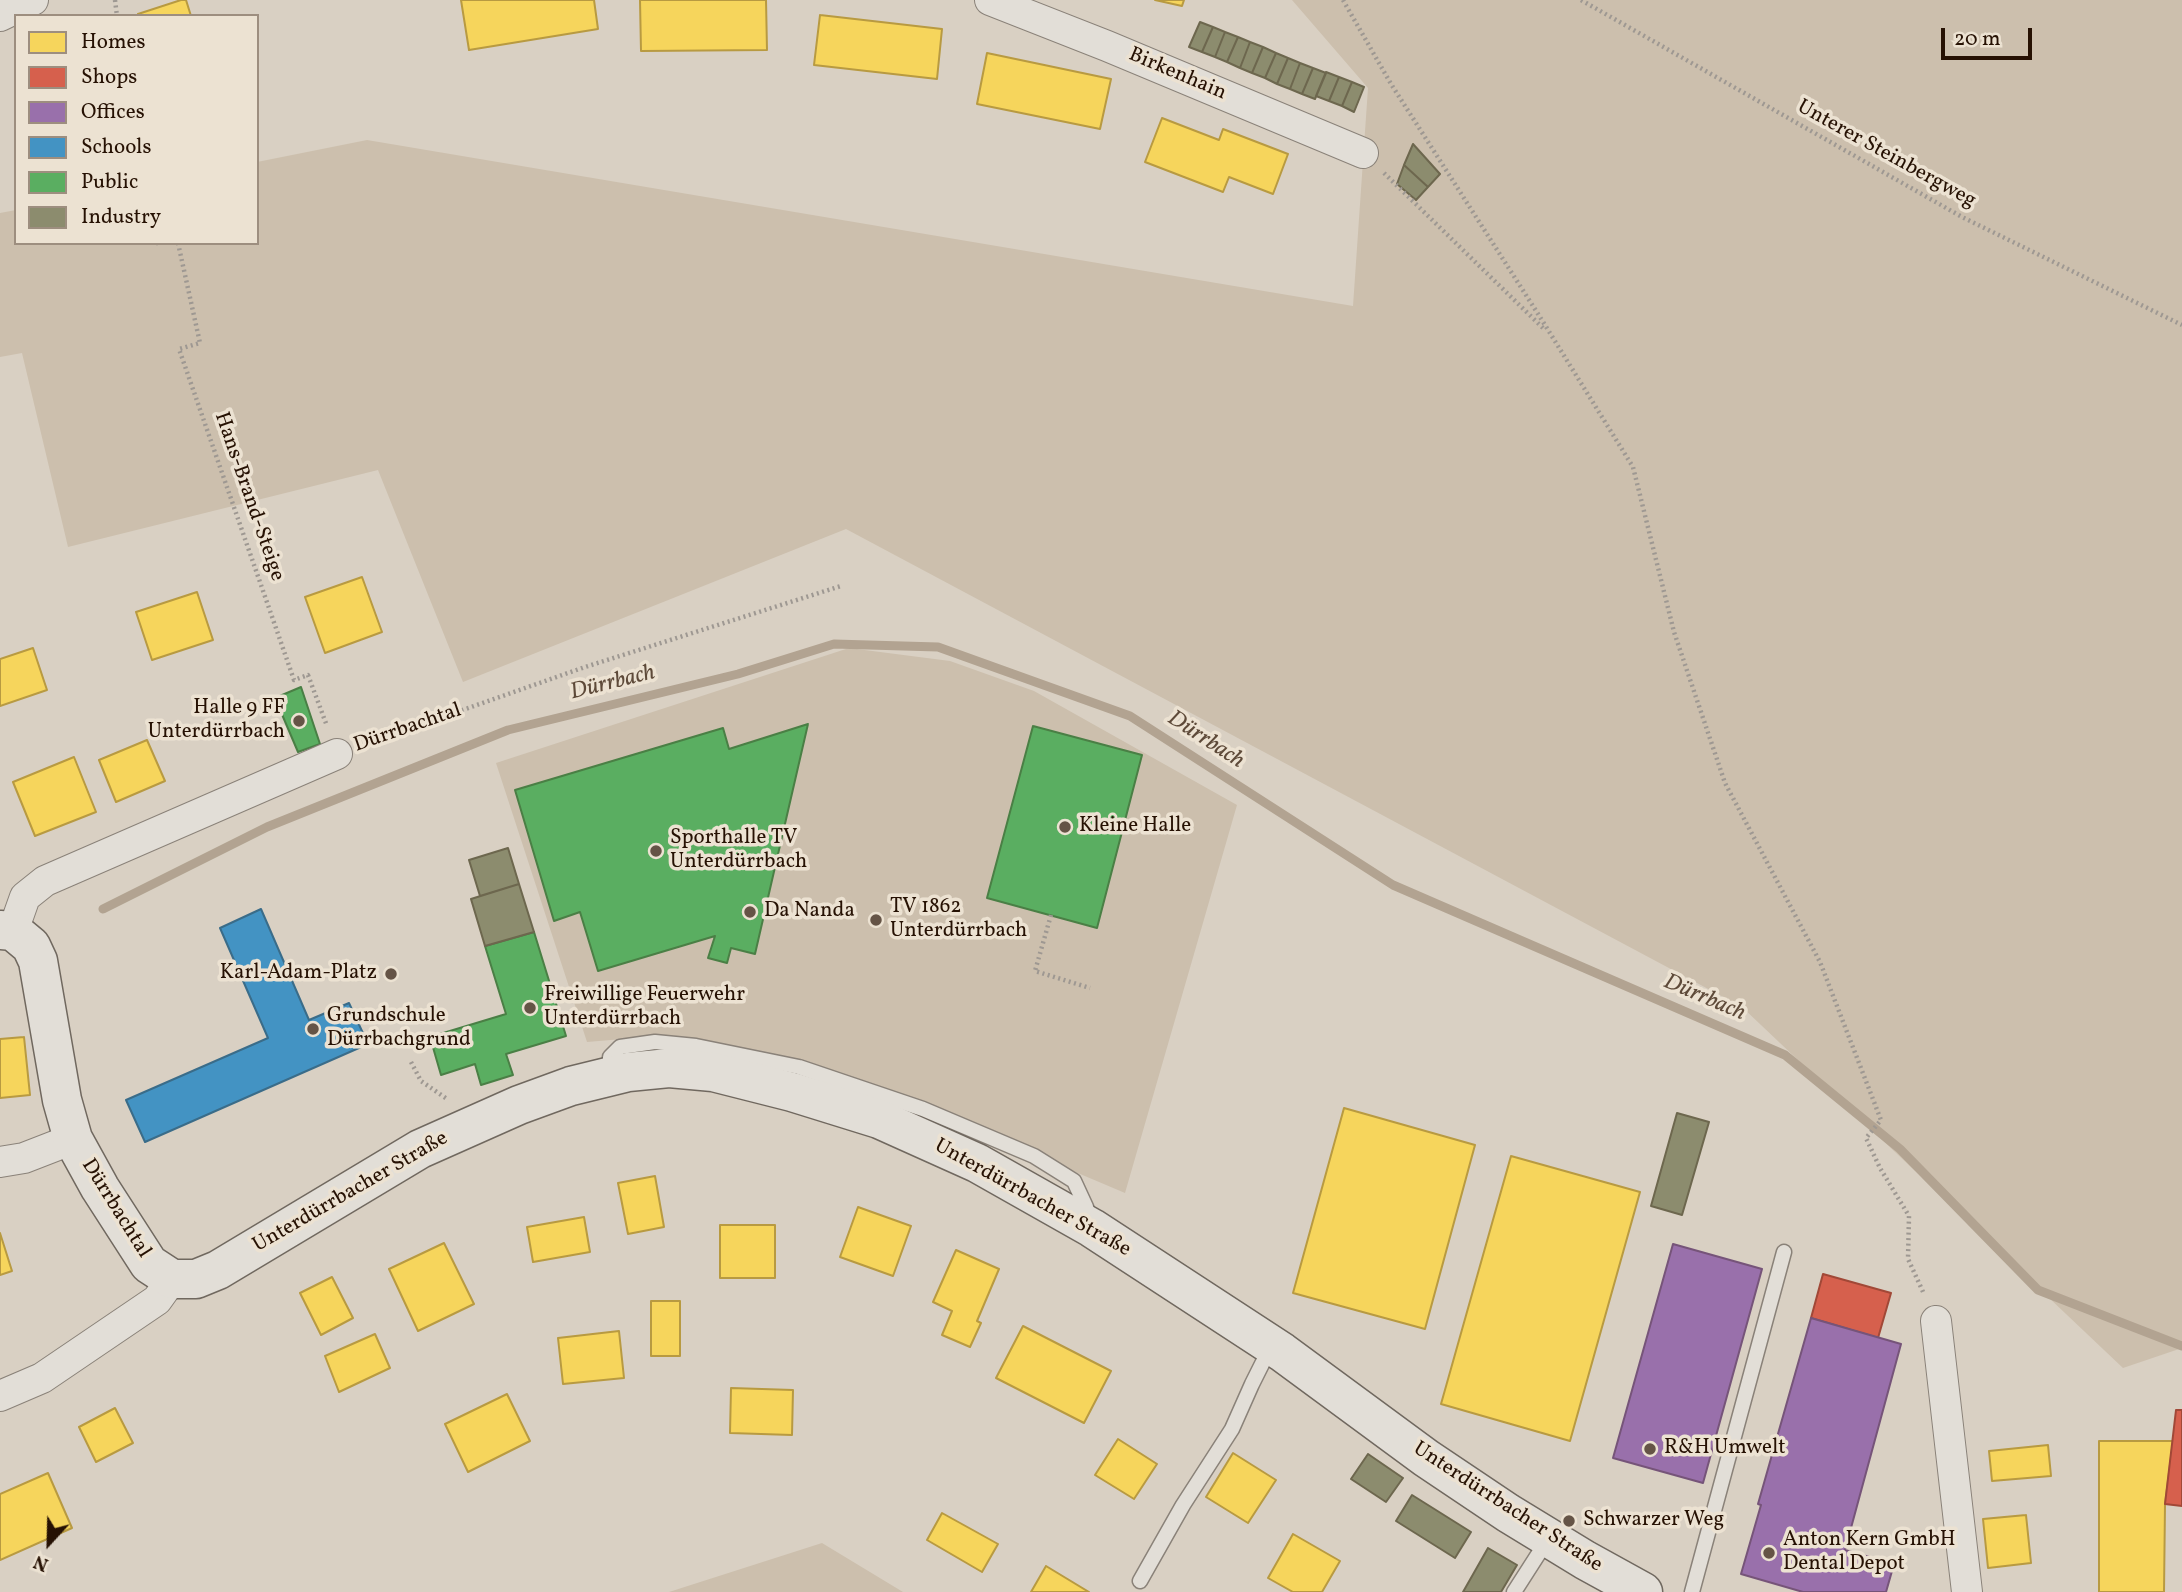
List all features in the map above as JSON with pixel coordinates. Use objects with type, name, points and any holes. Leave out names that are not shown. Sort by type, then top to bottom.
[{"type":"street","points":[[0,16],[33,0]]},
{"type":"street","name":"Birkenhain","points":[[990,0],[1363,153]]},
{"type":"street","name":"Dürrbachtal","points":[[172,1279],[149,1264],[100,1188],[73,1139],[62,1100],[38,961],[31,946],[7,930],[25,897],[45,881],[337,754]]},
{"type":"street","name":"Unterdürrbacher Straße","points":[[172,1279],[196,1279],[218,1270],[420,1149],[480,1121],[571,1086],[610,1075],[669,1068],[713,1072],[792,1092],[879,1119],[976,1163],[1092,1228],[1272,1345],[1426,1458],[1549,1538],[1643,1592]]},
{"type":"street","points":[[0,1162],[24,1158],[73,1139]]},
{"type":"street","points":[[0,1396],[42,1378],[157,1300],[172,1279]]},
{"type":"street","points":[[1936,1321],[1967,1592]]},
{"type":"lane","points":[[1692,1592],[1784,1252]]},
{"type":"lane","points":[[1140,1581],[1183,1505],[1233,1429],[1272,1345]]},
{"type":"lane","points":[[1514,1592],[1549,1538]]},
{"type":"path","points":[[1343,0],[1391,85],[1633,467],[1674,632],[1725,782],[1820,962],[1881,1120],[1866,1138],[1880,1168],[1909,1216],[1908,1259],[1936,1321]]},
{"type":"path","name":"Unterer Steinbergweg","points":[[1581,0],[1962,217],[2182,325]]},
{"type":"path","points":[[1363,153],[1550,335]]},
{"type":"path","name":"Hans-Brand-Steige","points":[[178,245],[200,343],[180,349],[294,680],[308,675],[337,754]]},
{"type":"path","name":"Dürrbachtal","points":[[337,754],[584,667],[841,586]]},
{"type":"path","points":[[1051,915],[1035,971],[1090,988]]},
{"type":"path","points":[[411,1062],[421,1081],[480,1121]]},
{"type":"shaded area","points":[[1292,0],[2182,0],[2182,1348],[2123,1368],[1742,1007],[846,529],[463,682],[378,470],[68,547],[22,353],[0,357],[0,213],[14,210],[14,245],[259,245],[259,162],[367,140],[1353,306],[1368,88]]},
{"type":"shaded area","name":"TV 1862 Unterdürrbach","points":[[849,648],[950,661],[1034,691],[1237,805],[1125,1193],[922,1107],[658,1036],[587,1042],[496,763]]},
{"type":"shaded area","points":[[822,1543],[903,1592],[669,1592]]},
{"type":"building: Homes","points":[[186,0],[190,14],[138,14]]},
{"type":"building: Homes","points":[[461,0],[594,0],[598,29],[469,50]]},
{"type":"building: Homes","points":[[640,0],[766,0],[767,50],[641,51]]},
{"type":"building: Homes","points":[[1155,0],[1184,0],[1182,6]]},
{"type":"building: Homes","points":[[820,15],[942,29],[937,79],[814,65]]},
{"type":"building: Homes","points":[[987,53],[1111,79],[1100,129],[977,104]]},
{"type":"building: Homes","points":[[1162,118],[1219,140],[1223,129],[1288,154],[1273,194],[1229,177],[1223,192],[1145,162]]},
{"type":"building: Homes","points":[[362,577],[382,632],[325,653],[305,597]]},
{"type":"building: Homes","points":[[197,592],[213,640],[152,660],[136,612]]},
{"type":"building: Homes","points":[[33,648],[47,690],[0,706],[0,659]]},
{"type":"building: Homes","points":[[147,740],[165,781],[116,802],[99,760]]},
{"type":"building: Homes","points":[[74,757],[96,812],[35,836],[13,782]]},
{"type":"building: Homes","points":[[24,1037],[30,1095],[0,1098],[0,1039]]},
{"type":"building: Homes","points":[[1344,1108],[1475,1145],[1425,1329],[1293,1293]]},
{"type":"building: Homes","points":[[1511,1156],[1640,1192],[1570,1441],[1441,1404]]},
{"type":"building: Homes","points":[[655,1176],[664,1227],[628,1234],[618,1183]]},
{"type":"building: Homes","points":[[858,1207],[911,1226],[893,1276],[840,1257]]},
{"type":"building: Homes","points":[[584,1217],[590,1252],[533,1262],[527,1227]]},
{"type":"building: Homes","points":[[720,1225],[775,1225],[775,1278],[720,1278]]},
{"type":"building: Homes","points":[[0,1233],[12,1271],[0,1275]]},
{"type":"building: Homes","points":[[444,1243],[474,1304],[418,1331],[389,1269]]},
{"type":"building: Homes","points":[[956,1250],[999,1269],[977,1321],[981,1323],[970,1347],[942,1335],[952,1311],[933,1302]]},
{"type":"building: Homes","points":[[332,1277],[353,1318],[321,1335],[300,1293]]},
{"type":"building: Homes","points":[[651,1301],[680,1301],[680,1356],[651,1356]]},
{"type":"building: Homes","points":[[1023,1326],[1111,1371],[1084,1423],[996,1378]]},
{"type":"building: Homes","points":[[619,1331],[624,1378],[563,1384],[558,1338]]},
{"type":"building: Homes","points":[[375,1334],[390,1368],[339,1392],[325,1356]]},
{"type":"building: Homes","points":[[731,1388],[793,1390],[792,1435],[730,1433]]},
{"type":"building: Homes","points":[[507,1394],[530,1441],[468,1472],[445,1424]]},
{"type":"building: Homes","points":[[115,1408],[133,1443],[96,1462],[79,1427]]},
{"type":"building: Homes","points":[[1118,1439],[1157,1464],[1134,1499],[1095,1475]]},
{"type":"building: Homes","points":[[2099,1441],[2173,1441],[2165,1504],[2164,1592],[2099,1592]]},
{"type":"building: Homes","points":[[2048,1445],[2051,1476],[1992,1481],[1989,1451]]},
{"type":"building: Homes","points":[[1233,1453],[1276,1480],[1248,1523],[1206,1497]]},
{"type":"building: Homes","points":[[48,1473],[72,1528],[0,1560],[0,1494]]},
{"type":"building: Homes","points":[[942,1513],[998,1544],[982,1572],[927,1540]]},
{"type":"building: Homes","points":[[2026,1515],[2031,1563],[1988,1568],[1983,1519]]},
{"type":"building: Homes","points":[[1293,1534],[1340,1561],[1322,1592],[1293,1592],[1268,1578]]},
{"type":"building: Homes","points":[[1046,1566],[1089,1592],[1031,1592]]},
{"type":"building: Shops","points":[[1823,1274],[1891,1293],[1878,1338],[1811,1318]]},
{"type":"building: Shops","points":[[2176,1410],[2182,1410],[2182,1506],[2165,1504]]},
{"type":"building: Offices","points":[[1673,1244],[1762,1269],[1703,1483],[1613,1458]]},
{"type":"building: Offices","points":[[1811,1318],[1901,1344],[1845,1550],[1894,1564],[1886,1592],[1803,1592],[1741,1574]]},
{"type":"building: Schools","name":"Grundschule Dürrbachgrund","points":[[261,909],[309,1020],[349,1003],[368,1044],[145,1142],[126,1100],[268,1038],[220,928]]},
{"type":"building: Public","name":"Halle 9 FF Unterdürrbach","points":[[301,687],[320,744],[298,752],[275,698]]},
{"type":"building: Public","name":"Sporthalle TV Unterdürrbach","points":[[808,724],[755,954],[731,948],[727,963],[708,958],[715,936],[598,971],[580,912],[554,921],[515,790],[723,728],[729,749]]},
{"type":"building: Public","name":"Kleine Halle","points":[[1033,726],[1142,755],[1097,928],[987,898]]},
{"type":"building: Public","name":"Freiwillige Feuerwehr Unterdürrbach","points":[[534,932],[566,1036],[506,1054],[513,1075],[481,1085],[475,1064],[441,1075],[430,1037],[506,1014],[485,946]]},
{"type":"building: Industry","points":[[1200,22],[1213,27],[1202,52],[1189,47]]},
{"type":"building: Industry","points":[[1213,27],[1225,32],[1215,57],[1202,52]]},
{"type":"building: Industry","points":[[1225,32],[1238,37],[1227,62],[1215,57]]},
{"type":"building: Industry","points":[[1238,37],[1250,42],[1240,68],[1227,62]]},
{"type":"building: Industry","points":[[1250,42],[1263,47],[1252,73],[1240,68]]},
{"type":"building: Industry","points":[[1263,47],[1276,53],[1265,78],[1252,73]]},
{"type":"building: Industry","points":[[1276,53],[1288,58],[1277,84],[1265,78]]},
{"type":"building: Industry","points":[[1288,58],[1300,63],[1290,89],[1277,84]]},
{"type":"building: Industry","points":[[1300,63],[1313,68],[1302,94],[1290,89]]},
{"type":"building: Industry","points":[[1313,68],[1326,73],[1315,99],[1302,94]]},
{"type":"building: Industry","points":[[1326,72],[1339,77],[1329,101],[1316,96]]},
{"type":"building: Industry","points":[[1339,77],[1352,82],[1342,106],[1329,101]]},
{"type":"building: Industry","points":[[1352,82],[1364,87],[1354,112],[1342,106]]},
{"type":"building: Industry","points":[[1413,144],[1440,174],[1428,187],[1404,165]]},
{"type":"building: Industry","points":[[1404,165],[1428,187],[1416,200],[1397,184]]},
{"type":"building: Industry","points":[[508,848],[519,884],[480,896],[469,860]]},
{"type":"building: Industry","points":[[519,884],[534,932],[485,946],[471,899]]},
{"type":"building: Industry","points":[[1677,1113],[1709,1122],[1682,1215],[1651,1206]]},
{"type":"building: Industry","points":[[1368,1454],[1403,1478],[1386,1502],[1351,1479]]},
{"type":"building: Industry","points":[[1412,1495],[1471,1532],[1455,1558],[1396,1521]]},
{"type":"building: Industry","points":[[1488,1548],[1517,1565],[1501,1592],[1463,1592]]},
{"type":"waterway","name":"Dürrbach","points":[[103,909],[267,827],[508,730],[738,674],[834,644],[938,647],[1130,716],[1393,885],[1785,1055],[1900,1149],[2038,1290],[2182,1346]]},
{"type":"place","name":"Halle 9 FF Unterdürrbach","points":[[299,721]]},
{"type":"place","name":"Kleine Halle","points":[[1065,827]]},
{"type":"place","name":"Sporthalle TV Unterdürrbach","points":[[656,851]]},
{"type":"place","name":"Da Nanda","points":[[750,912]]},
{"type":"place","name":"TV 1862 Unterdürrbach","points":[[876,920]]},
{"type":"place","name":"Karl-Adam-Platz","points":[[391,974]]},
{"type":"place","name":"Freiwillige Feuerwehr Unterdürrbach","points":[[530,1008]]},
{"type":"place","name":"Grundschule Dürrbachgrund","points":[[313,1029]]},
{"type":"place","name":"R&H Umwelt","points":[[1650,1449]]},
{"type":"place","name":"Schwarzer Weg","points":[[1569,1521]]},
{"type":"place","name":"Anton Kern GmbH Dental Depot","points":[[1769,1553]]}]
